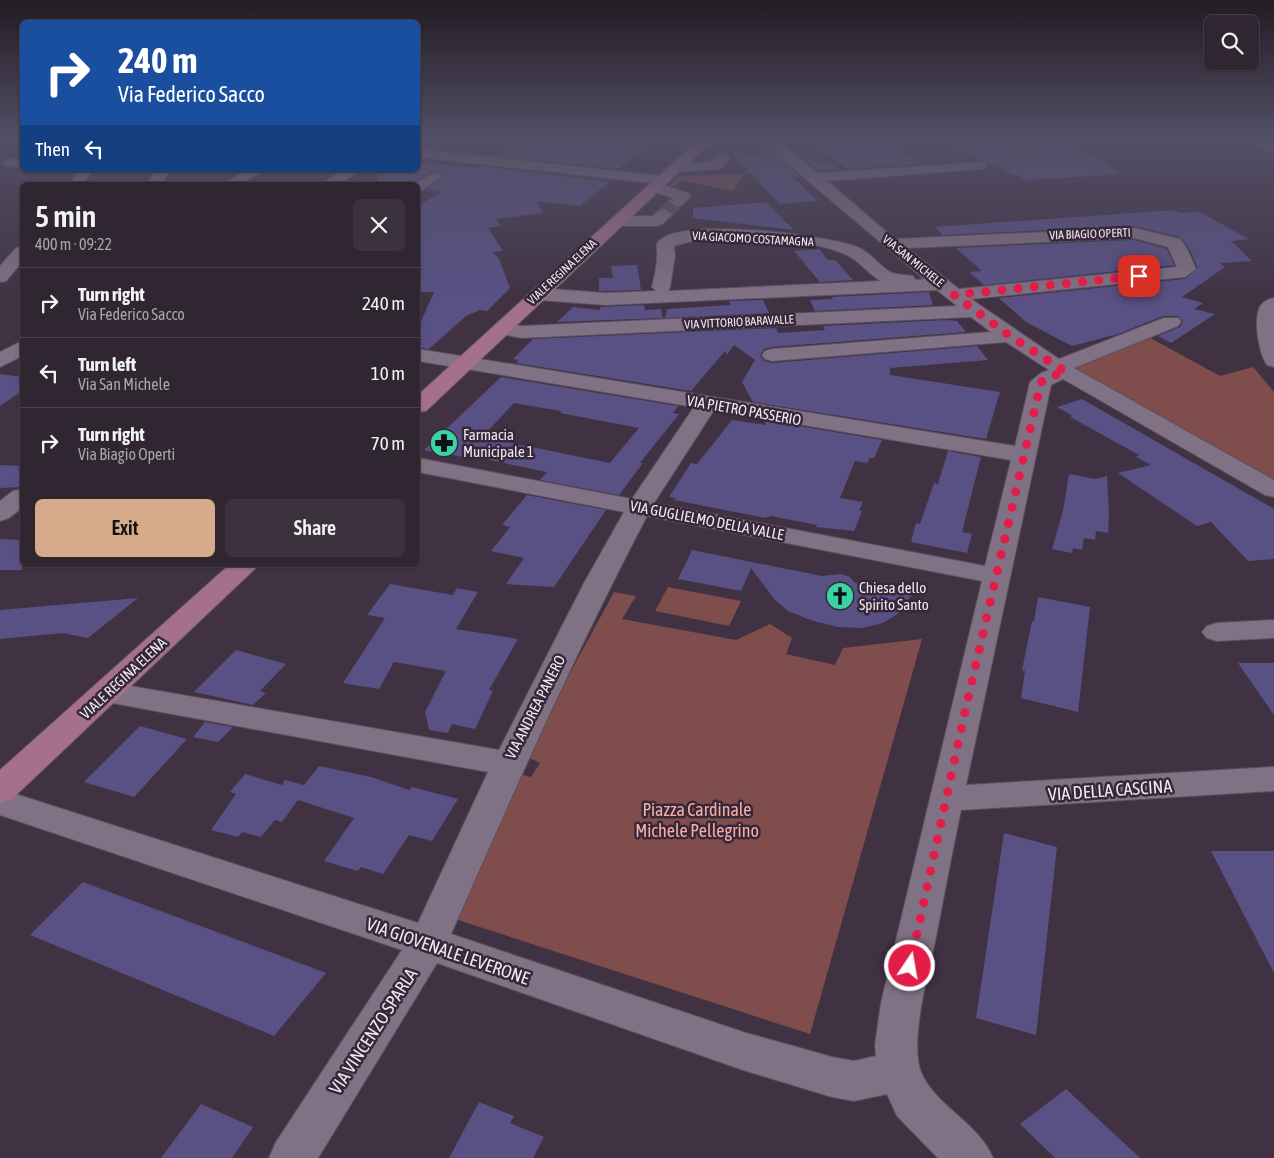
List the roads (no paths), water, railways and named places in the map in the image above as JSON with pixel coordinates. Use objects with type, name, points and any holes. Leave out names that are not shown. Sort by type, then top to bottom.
[{"type":"main road","name":"VIALE REGINA ELENA","points":[[420,404],[648,193]]},
{"type":"main road","name":"VIALE REGINA ELENA","points":[[0,790],[243,567]]},
{"type":"street","points":[[677,193],[683,196],[677,202]]},
{"type":"street","name":"VIA SAN MICHELE","points":[[831,193],[891,244],[975,311],[1010,336],[1062,370],[1274,490]]},
{"type":"street","points":[[618,221],[657,221],[664,214]]},
{"type":"street","name":"VIA BIAGIO OPERTI","points":[[891,244],[1135,233],[1174,243],[1179,249],[1187,269],[1179,273],[944,286]]},
{"type":"street","name":"VIA GIACOMO COSTAMAGNA","points":[[661,287],[666,256],[665,244],[676,237],[702,234],[813,240],[854,252],[887,279],[944,286]]},
{"type":"street","points":[[0,277],[20,254]]},
{"type":"street","points":[[539,294],[604,299],[944,286]]},
{"type":"street","points":[[1274,304],[1269,307],[1266,328],[1268,347],[1274,361]]},
{"type":"street","name":"VIA VITTORIO BARAVALLE","points":[[502,329],[522,332],[975,311]]},
{"type":"street","points":[[970,1158],[913,1101],[899,1072],[896,1045],[902,1003],[946,798],[1041,382],[1062,370],[1171,322]]},
{"type":"street","points":[[772,354],[1010,336]]},
{"type":"street","points":[[0,361],[20,347]]},
{"type":"street","name":"VIA PIETRO PASSERIO","points":[[420,355],[1024,455]]},
{"type":"street","name":"VIA ANDREA PANERO","points":[[107,692],[509,764],[575,629],[639,507],[707,404]]},
{"type":"street","name":"VIA GUGLIELMO DELLA VALLE","points":[[420,465],[997,576]]},
{"type":"street","points":[[0,514],[20,498]]},
{"type":"street","points":[[0,521],[20,522]]},
{"type":"street","points":[[1216,632],[1274,629]]},
{"type":"street","name":"VIA VINCENZO SPARLA","points":[[292,1158],[414,968],[428,943],[509,764]]},
{"type":"street","name":"VIA DELLA CASCINA","points":[[946,798],[1271,783]]},
{"type":"street","name":"VIA GIOVENALE LEVERONE","points":[[0,802],[428,943],[743,1051],[832,1078],[854,1081],[899,1072]]},
{"type":"tunnel","points":[[664,214],[677,202]]},
{"type":"place","name":"Farmacia Municipale 1","points":[[444,443]]},
{"type":"place","name":"Chiesa dello Spirito Santo","points":[[840,596]]},
{"type":"park label","name":"Piazza Cardinale Michele Pellegrino","points":[[697,820]]}]
